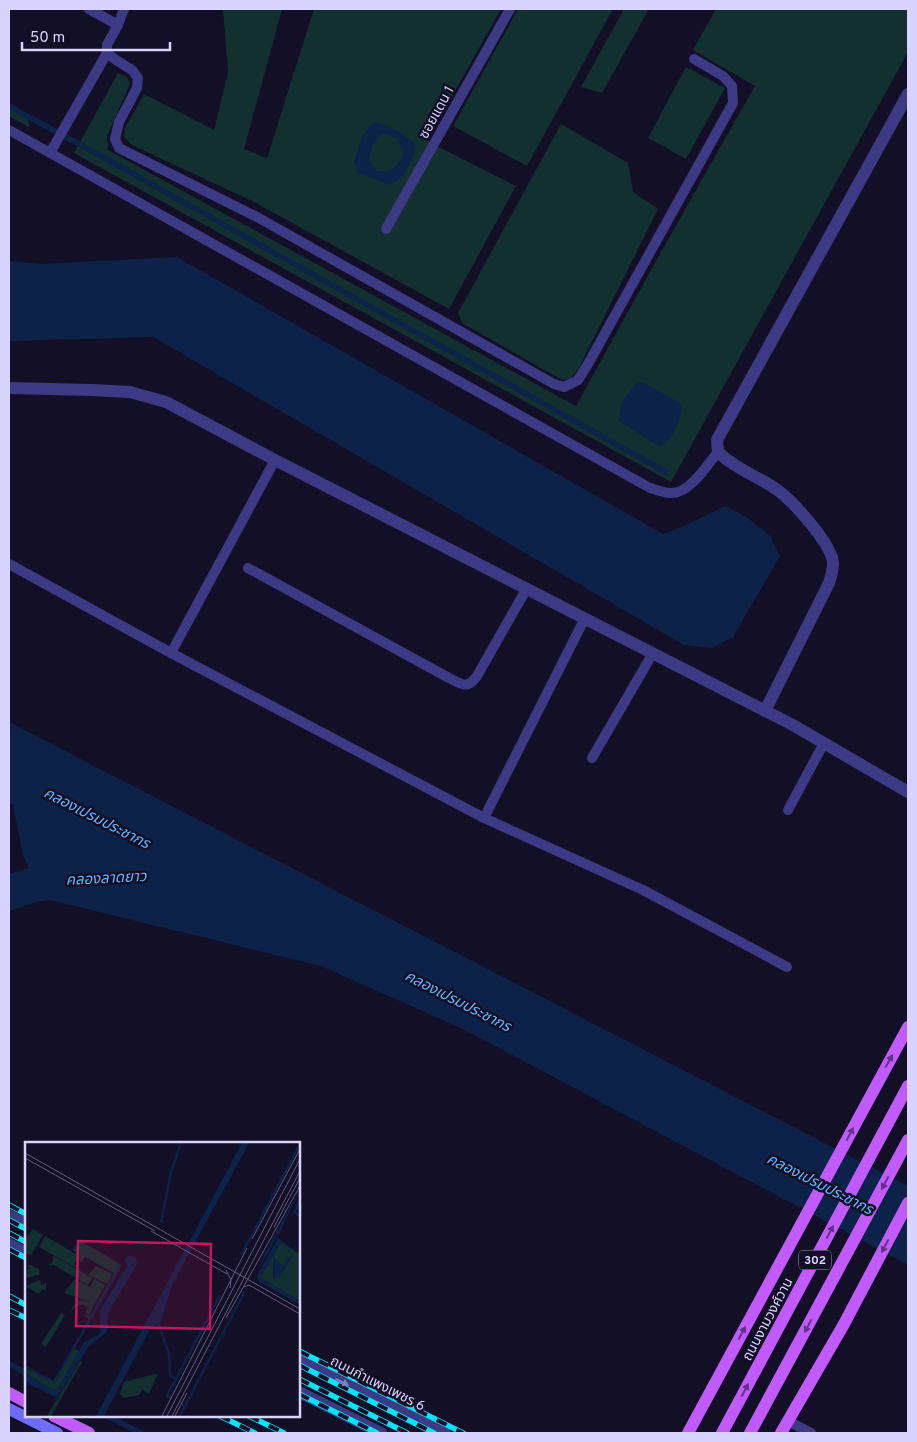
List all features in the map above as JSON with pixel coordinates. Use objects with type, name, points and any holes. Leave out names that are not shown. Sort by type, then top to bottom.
[{"type":"main road","points":[[690,1430],[908,1027]]},
{"type":"main road","name":"ถนนงามวงศ์วาน","points":[[722,1433],[908,1086]]},
{"type":"main road","name":"302","points":[[750,1433],[908,1140]]},
{"type":"main road","points":[[781,1433],[844,1324],[908,1202]]},
{"type":"main road","points":[[9,1393],[25,1401]]},
{"type":"main road","points":[[9,1409],[56,1433]]},
{"type":"main road","points":[[56,1417],[89,1433]]},
{"type":"street","points":[[765,711],[829,583],[833,563],[827,545],[805,516],[778,490],[726,459],[718,452],[717,440],[908,94]]},
{"type":"street","points":[[9,388],[130,392],[166,402],[275,460],[765,711],[908,792]]},
{"type":"street","points":[[9,1216],[25,1224]]},
{"type":"street","points":[[9,1244],[25,1252]]},
{"type":"street","name":"ถนนกำแพงเพชร 6","points":[[300,1360],[445,1433]]},
{"type":"street","points":[[300,1393],[380,1433]]},
{"type":"lane","points":[[90,9],[118,25]]},
{"type":"lane","points":[[50,154],[107,52],[107,45],[124,9]]},
{"type":"lane","name":"ซอยแดน 1","points":[[386,229],[510,9]]},
{"type":"lane","points":[[107,52],[132,70],[138,78],[137,88],[119,122],[115,138],[119,148],[257,217],[554,384],[564,386],[578,380],[588,364],[734,103],[732,86],[723,76],[694,59]]},
{"type":"lane","points":[[9,130],[650,488],[671,494],[689,487],[718,452]]},
{"type":"lane","points":[[170,654],[275,460]]},
{"type":"lane","points":[[9,564],[170,654],[484,818],[643,890],[787,967]]},
{"type":"lane","points":[[248,568],[449,678],[467,685],[472,684],[477,676],[527,588]]},
{"type":"lane","points":[[484,818],[586,618]]},
{"type":"lane","points":[[592,758],[653,653]]},
{"type":"lane","points":[[788,810],[824,743]]},
{"type":"lane","points":[[788,1421],[811,1433]]},
{"type":"green space","points":[[223,9],[282,9],[244,149],[267,158],[314,9],[501,9],[427,141],[516,186],[449,309],[254,202],[132,145],[124,137],[125,128],[144,94],[214,130],[228,72]]},
{"type":"green space","points":[[518,9],[613,9],[527,166],[453,126]]},
{"type":"green space","points":[[624,9],[649,9],[602,93],[581,87]]},
{"type":"green space","points":[[716,9],[908,9],[908,52],[671,482],[74,153],[118,73],[127,77],[130,84],[107,136],[108,150],[576,406],[755,86],[693,50]]},
{"type":"green space","points":[[686,67],[725,88],[686,159],[648,138]]},
{"type":"green space","points":[[9,103],[27,113],[30,128],[9,116]]},
{"type":"green space","points":[[561,124],[628,163],[633,192],[658,209],[579,368],[570,379],[562,380],[462,323],[458,313]]},
{"type":"water","points":[[374,122],[380,123],[391,127],[415,144],[414,155],[403,176],[390,185],[358,173],[354,161],[363,135]],"holes":[[[384,133],[396,138],[404,152],[399,161],[391,170],[377,171],[369,160],[373,145]]]},
{"type":"water","points":[[177,257],[663,534],[726,506],[748,518],[770,536],[780,556],[733,637],[712,648],[684,645],[153,337],[9,341],[9,261],[42,264]]},
{"type":"water","points":[[638,381],[683,405],[672,436],[663,445],[658,446],[619,421],[620,409],[624,399]]},
{"type":"water","name":"คลองเปรมประชากร","points":[[9,722],[908,1186],[908,1265],[463,1029],[321,966],[42,898],[23,855],[13,805],[9,803]]},
{"type":"waterway","points":[[9,106],[666,472]]},
{"type":"waterway","name":"คลองลาดยาว","points":[[9,893],[46,882],[84,878]]},
{"type":"waterway","points":[[9,1364],[25,1372]]},
{"type":"waterway","points":[[109,1417],[141,1433]]},
{"type":"railway","points":[[9,1205],[25,1213]]},
{"type":"railway","points":[[9,1220],[25,1228]]},
{"type":"railway","points":[[9,1233],[25,1241]]},
{"type":"railway","points":[[9,1249],[25,1257]]},
{"type":"railway","points":[[9,1296],[25,1304]]},
{"type":"railway","points":[[9,1310],[25,1318]]},
{"type":"railway","points":[[300,1352],[463,1433]]},
{"type":"railway","points":[[300,1366],[434,1433]]},
{"type":"railway","points":[[300,1380],[407,1433]]},
{"type":"railway","points":[[300,1394],[377,1433]]},
{"type":"railway","points":[[222,1417],[255,1433]]},
{"type":"railway","points":[[251,1417],[284,1433]]}]
